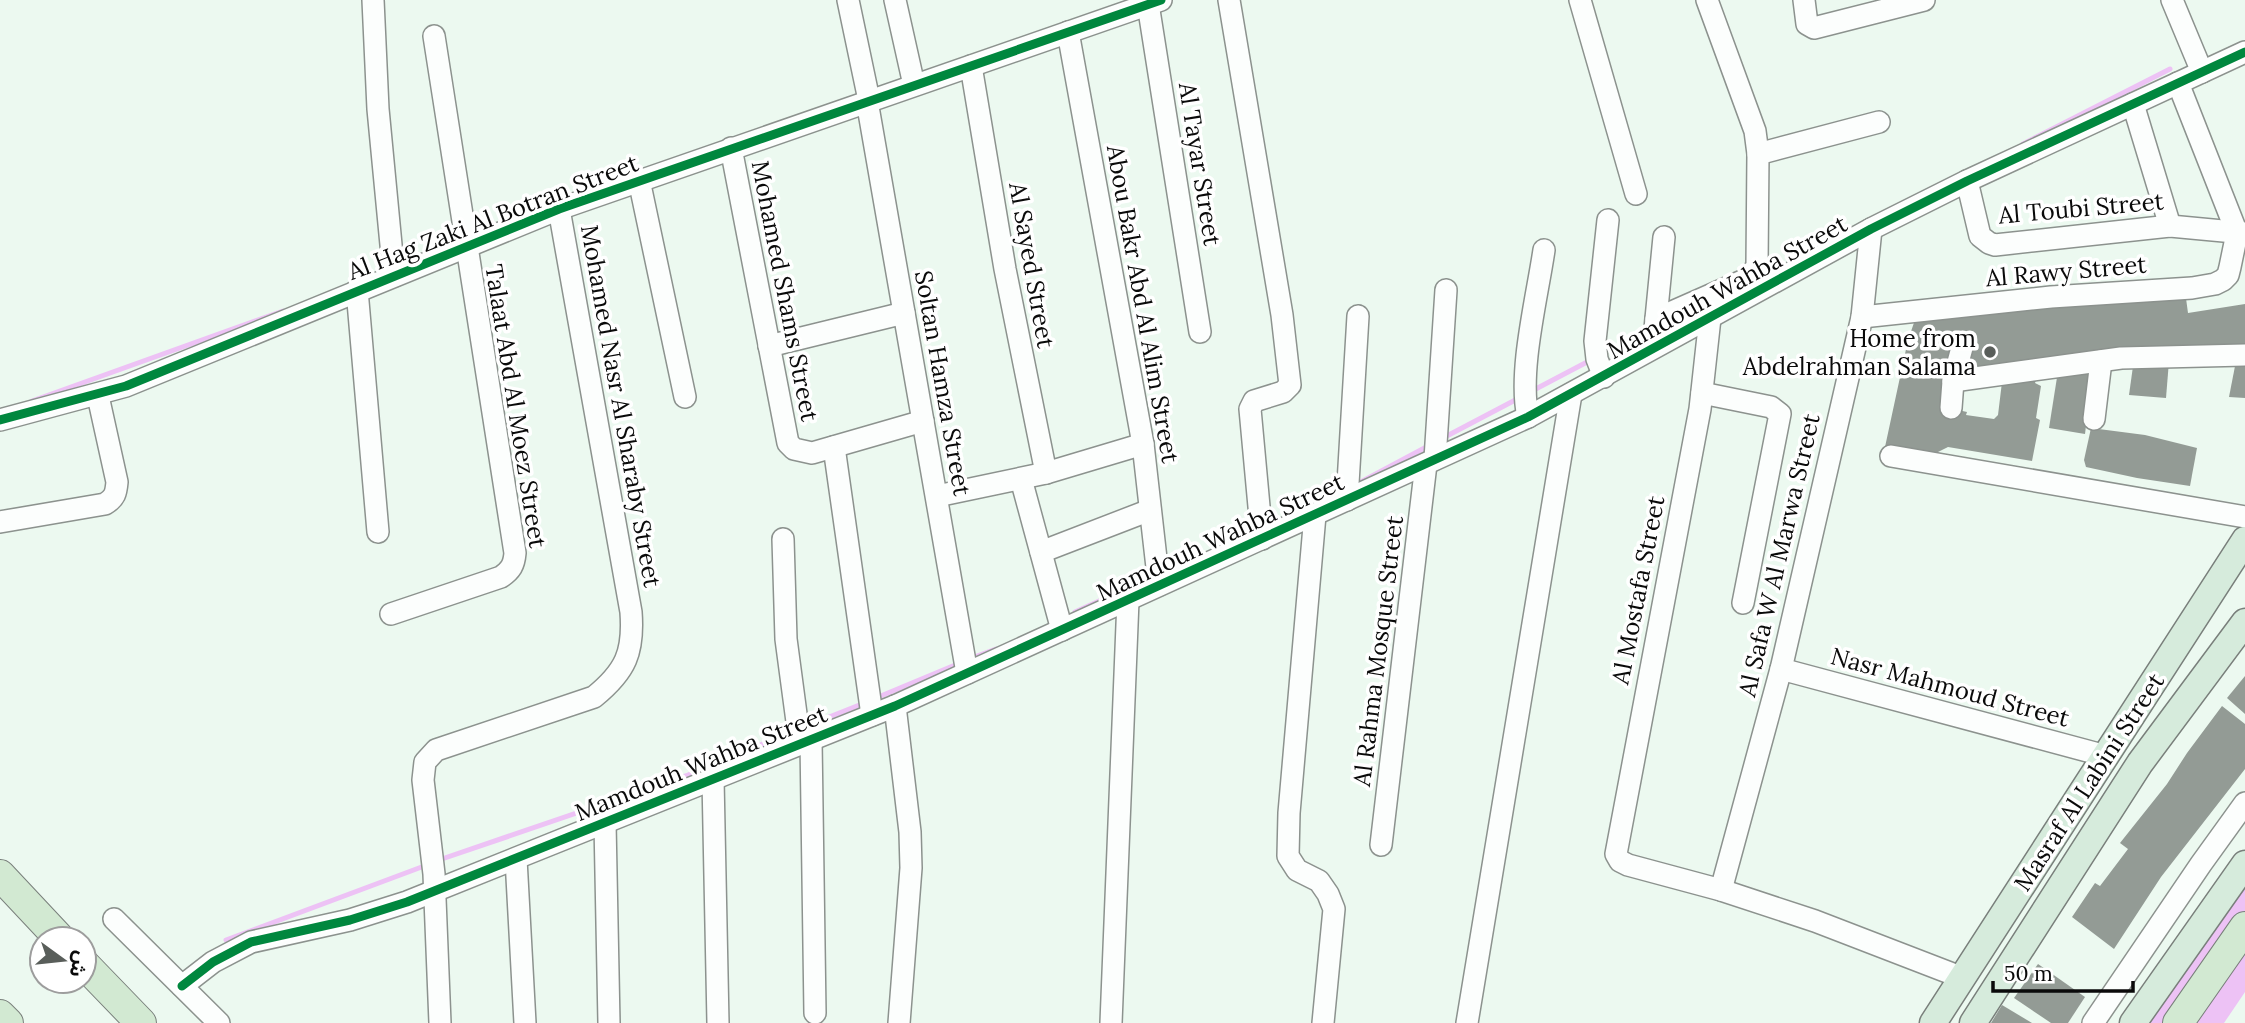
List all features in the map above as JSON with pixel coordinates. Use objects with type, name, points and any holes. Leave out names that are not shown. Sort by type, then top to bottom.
[{"type":"highway","points":[[0,875],[47,925]]},
{"type":"highway","points":[[2178,1023],[2245,927]]},
{"type":"highway","points":[[98,979],[138,1020]]},
{"type":"main road","name":"Masraf Al Labini Street","points":[[1933,1023],[2245,540]]},
{"type":"main road","name":"Masraf Al Labini Street","points":[[1973,1023],[2140,763],[2245,622]]},
{"type":"main road","points":[[2133,1023],[2245,864]]},
{"type":"street","points":[[373,0],[378,110],[394,276]]},
{"type":"street","name":"Soltan Hamza Street","points":[[848,0],[868,101],[965,664]]},
{"type":"street","points":[[895,0],[914,85]]},
{"type":"street","points":[[1229,0],[1282,315],[1290,379],[1287,390],[1257,399],[1250,409],[1262,539]]},
{"type":"street","points":[[1580,0],[1636,194]]},
{"type":"street","points":[[1656,319],[1753,275],[1757,261],[1758,154],[1755,131],[1707,0]]},
{"type":"street","points":[[1804,0],[1807,24],[1810,27],[1924,0]]},
{"type":"street","points":[[2172,0],[2203,72]]},
{"type":"street","name":"Al Hag Zaki Al Botran Street","points":[[0,421],[98,396],[559,209],[1142,4]]},
{"type":"street","name":"Al Tayar Street","points":[[1142,4],[1200,332]]},
{"type":"street","name":"Abou Bakr Abd Al Alim Street","points":[[1068,32],[1143,444],[1158,578]]},
{"type":"street","points":[[434,36],[466,247]]},
{"type":"street","name":"Mamdouh Wahba Street","points":[[182,986],[213,962],[251,942],[351,920],[434,883],[516,859],[713,779],[801,735],[871,705],[895,706],[965,664],[1060,622],[1128,600],[1158,578],[1262,539],[1315,514],[1347,490],[1432,457],[1526,410],[1571,394],[1871,229],[2245,52]]},
{"type":"street","name":"Al Sayed Street","points":[[971,65],[1004,269],[1046,474]]},
{"type":"street","points":[[2178,83],[2241,233]]},
{"type":"street","points":[[2133,104],[2170,226]]},
{"type":"street","points":[[1758,154],[1879,122]]},
{"type":"street","name":"Mohamed Shams Street","points":[[731,148],[788,443],[803,453],[834,447],[871,705]]},
{"type":"street","points":[[639,180],[685,397]]},
{"type":"street","name":"Al Toubi Street","points":[[1968,181],[1980,236],[1995,245],[2170,226],[2241,233]]},
{"type":"street","name":"Mohamed Nasr Al Sharaby Street","points":[[434,883],[423,780],[425,762],[430,755],[436,750],[594,697],[613,681],[627,660],[633,637],[631,612],[559,209]]},
{"type":"street","points":[[1604,377],[1597,359],[1595,341],[1608,220]]},
{"type":"street","name":"Al Safa W Al Marwa Street","points":[[1721,890],[1781,669],[1862,317],[1871,229]]},
{"type":"street","name":"Al Rawy Street","points":[[1862,317],[2051,297],[2192,288],[2216,284],[2228,275],[2241,233]]},
{"type":"street","points":[[1653,349],[1664,237]]},
{"type":"street","name":"Talaat Abd Al Moez Street","points":[[391,614],[501,577],[514,563],[515,552],[466,247]]},
{"type":"street","points":[[1526,410],[1525,378],[1544,250]]},
{"type":"street","points":[[357,290],[378,532]]},
{"type":"street","name":"Al Rahma Mosque Street","points":[[1381,845],[1437,425],[1446,290]]},
{"type":"street","points":[[769,346],[904,313]]},
{"type":"street","points":[[1347,490],[1358,316]]},
{"type":"street","name":"Al Mostafa Street","points":[[1710,318],[1702,393],[1616,854],[1620,862],[1628,866],[1721,890]]},
{"type":"street","points":[[1951,408],[1953,381],[1963,344]]},
{"type":"street","points":[[1953,381],[2121,358],[2245,355]]},
{"type":"street","points":[[2094,419],[2101,361]]},
{"type":"street","points":[[1702,393],[1771,407],[1780,414],[1742,603]]},
{"type":"street","points":[[1467,1023],[1571,394]]},
{"type":"street","points":[[0,522],[105,504],[112,500],[117,482],[98,396]]},
{"type":"street","points":[[834,447],[923,421]]},
{"type":"street","points":[[937,496],[1046,474],[1143,444]]},
{"type":"street","points":[[1891,456],[2245,517]]},
{"type":"street","points":[[1021,479],[1060,622]]},
{"type":"street","points":[[1041,552],[1150,510]]},
{"type":"street","points":[[1315,514],[1290,799],[1288,856],[1297,870],[1319,881],[1334,909],[1324,1023]]},
{"type":"street","points":[[783,539],[786,639],[801,735],[815,1013]]},
{"type":"street","points":[[1111,1023],[1128,600]]},
{"type":"street","name":"Nasr Mahmoud Street","points":[[1781,669],[2106,756]]},
{"type":"street","points":[[895,706],[910,832],[911,868],[899,1023]]},
{"type":"street","points":[[713,779],[718,1023]]},
{"type":"street","points":[[2093,1023],[2200,864],[2245,803]]},
{"type":"street","points":[[605,823],[609,1023]]},
{"type":"street","points":[[516,859],[525,1023]]},
{"type":"street","points":[[434,883],[440,1023]]},
{"type":"street","points":[[1721,890],[1815,921],[1963,978]]},
{"type":"street","points":[[114,919],[219,1023]]},
{"type":"shaded area","points":[[2245,876],[2245,992],[2224,1023],[2136,1023]]},
{"type":"building","points":[[2185,291],[2188,313],[2245,304],[2245,350],[1964,373],[1958,410],[1967,412],[1966,415],[1994,419],[1998,415],[2002,382],[2037,377],[2035,383],[2041,386],[2036,418],[2040,420],[2032,461],[1948,447],[1934,454],[1885,447],[1908,340],[1916,317]]},
{"type":"building","points":[[2134,359],[2169,361],[2166,398],[2129,395]]},
{"type":"building","points":[[2236,361],[2245,361],[2245,398],[2229,397]]},
{"type":"building","points":[[2093,366],[2085,434],[2049,428],[2058,371]]},
{"type":"building","points":[[2091,428],[2145,435],[2197,448],[2190,486],[2086,467],[2084,460]]},
{"type":"building","points":[[2245,676],[2245,714],[2227,698]]},
{"type":"building","points":[[2222,706],[2245,724],[2245,769],[2161,877],[2114,949],[2072,917],[2095,883],[2100,886],[2128,849],[2120,843],[2167,784]]},
{"type":"building","points":[[2038,964],[2085,997],[2068,1023],[2051,1023],[2014,998]]},
{"type":"building","points":[[2002,1005],[2032,1023],[1991,1023]]},
{"type":"waterway","points":[[2023,144],[2170,69]]},
{"type":"waterway","points":[[32,401],[283,311]]},
{"type":"waterway","points":[[1530,392],[1589,361]]},
{"type":"waterway","points":[[1443,438],[1521,397]]},
{"type":"waterway","points":[[1357,484],[1432,444]]},
{"type":"waterway","points":[[1075,612],[1152,577]]},
{"type":"waterway","points":[[969,659],[996,649]]},
{"type":"waterway","points":[[876,698],[960,663]]},
{"type":"waterway","points":[[804,727],[867,702]]},
{"type":"waterway","points":[[436,861],[688,775],[792,732]]},
{"type":"waterway","points":[[226,940],[427,865]]},
{"type":"cycle path","points":[[0,420],[126,386],[559,209],[1161,0]]},
{"type":"cycle path","points":[[182,986],[213,962],[251,942],[350,920],[407,902],[895,706],[1528,417],[1871,229],[1967,181],[2245,52]]},
{"type":"place","name":"Home from Abdelrahman Salama","points":[[1990,352]]}]
